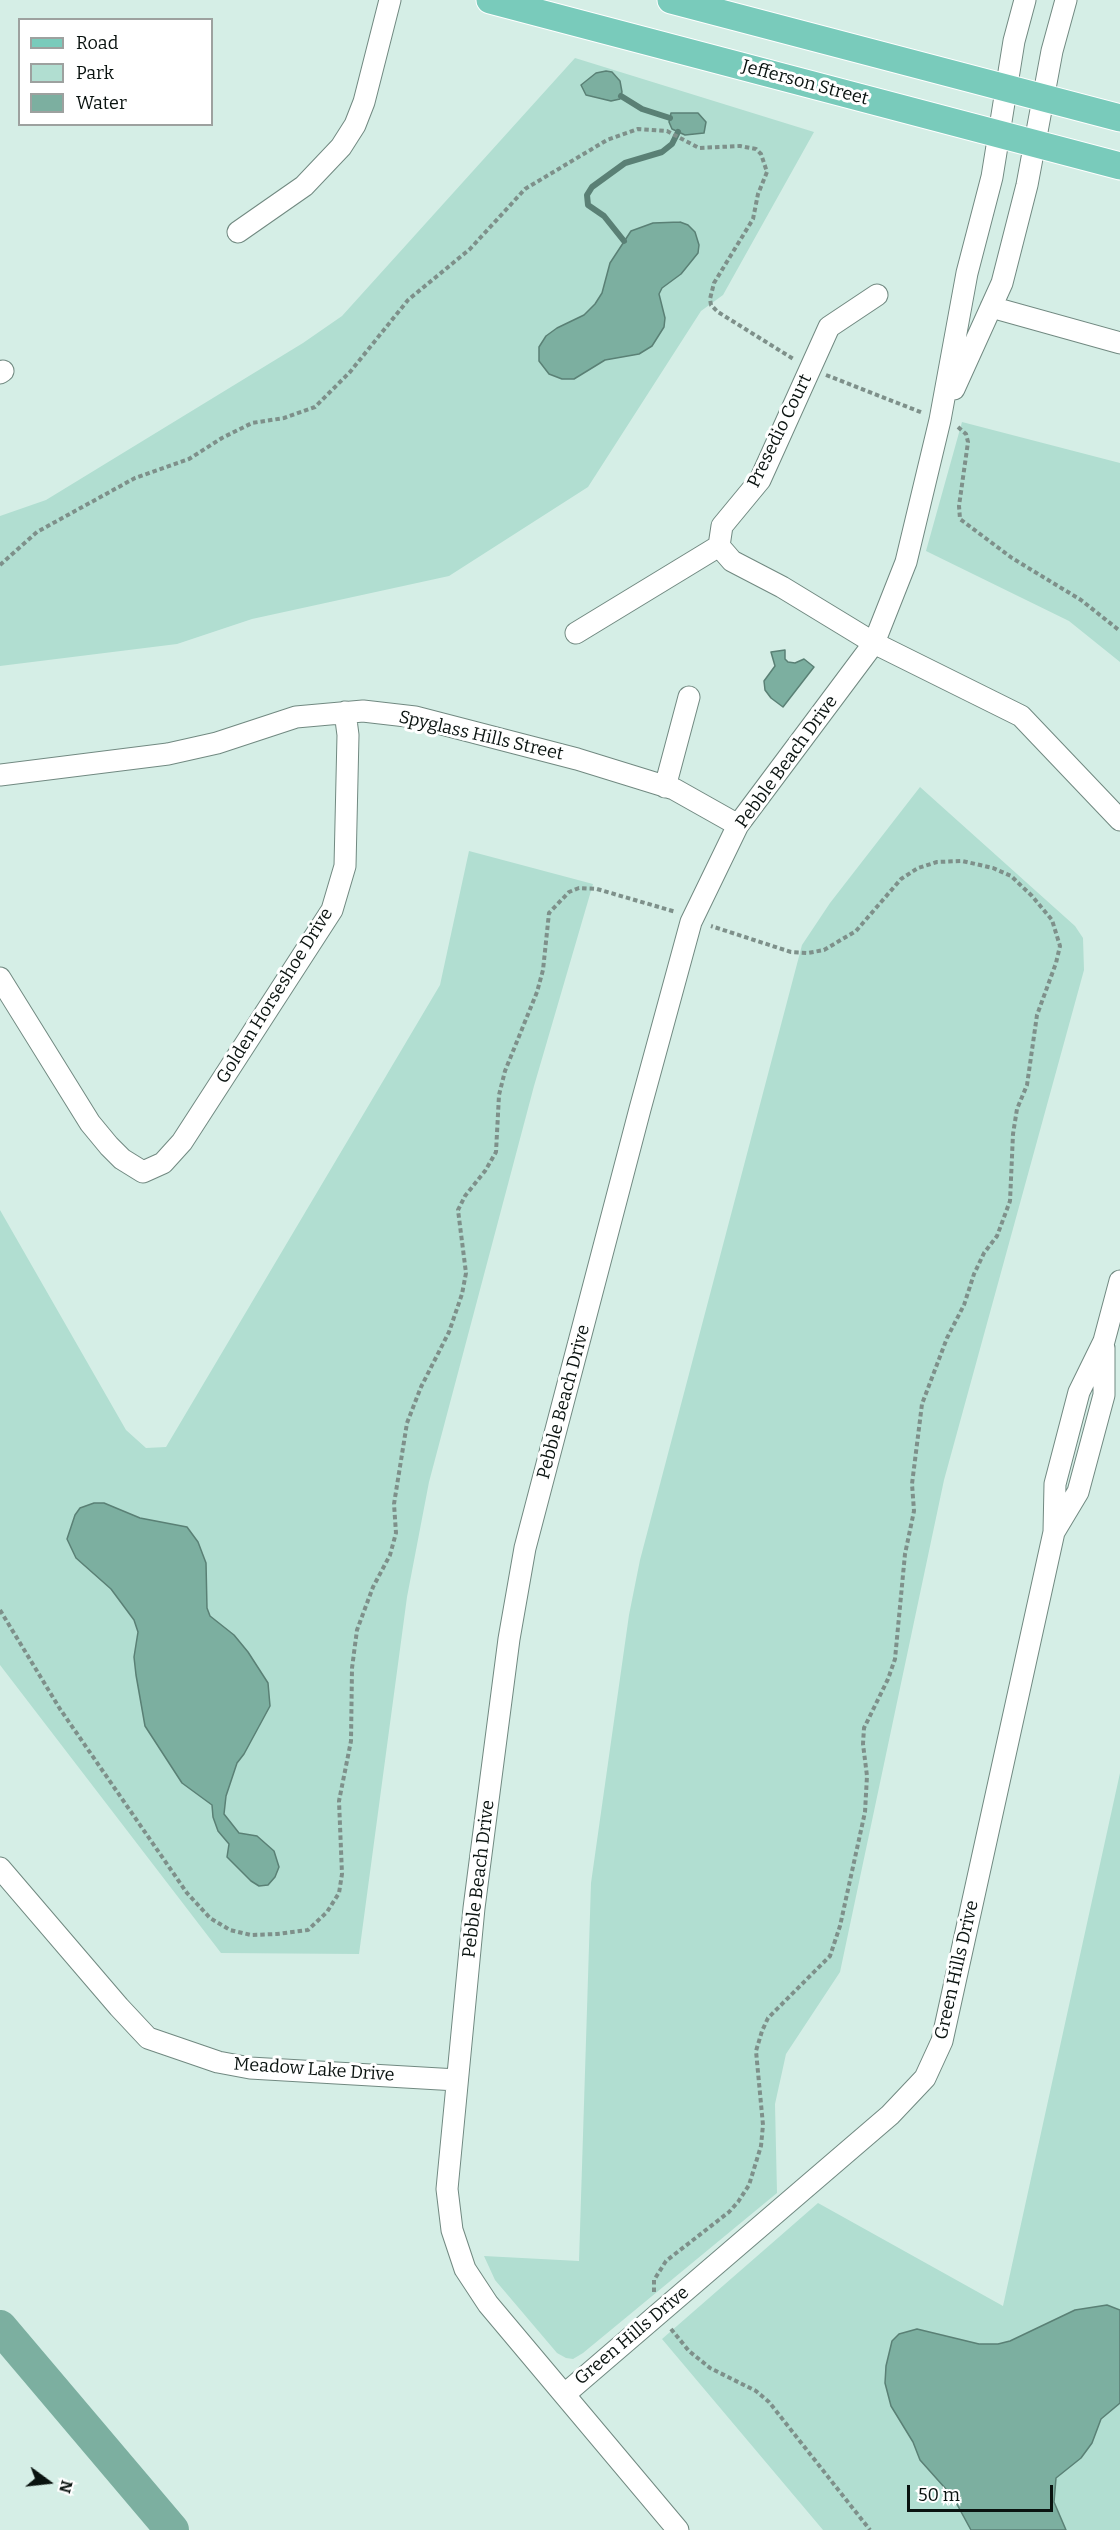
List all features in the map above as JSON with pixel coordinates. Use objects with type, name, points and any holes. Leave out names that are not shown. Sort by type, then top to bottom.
[{"type":"main road","name":"Jefferson Street","points":[[490,0],[1120,166]]},
{"type":"main road","points":[[671,0],[1120,118]]},
{"type":"street","points":[[238,232],[304,186],[340,147],[355,125],[364,102],[390,0]]},
{"type":"street","points":[[940,420],[967,273],[992,177],[1014,41],[1025,0]]},
{"type":"street","points":[[940,420],[1002,283],[1028,185],[1052,51],[1066,0]]},
{"type":"street","name":"Presedio Court","points":[[719,546],[722,526],[760,480],[829,327],[877,295]]},
{"type":"street","points":[[991,307],[1120,343]]},
{"type":"street","name":"Pebble Beach Drive","points":[[678,2530],[488,2304],[465,2269],[452,2230],[447,2189],[474,1908],[509,1639],[525,1548],[640,1109],[693,918],[738,825],[874,643],[906,562],[940,420]]},
{"type":"street","points":[[576,633],[719,546],[732,561],[782,587],[874,643],[1021,716],[1120,820]]},
{"type":"street","points":[[665,787],[689,697]]},
{"type":"street","name":"Spyglass Hills Street","points":[[0,775],[168,754],[217,743],[296,717],[363,711],[415,717],[577,759],[674,789],[738,825]]},
{"type":"street","name":"Golden Horseshoe Drive","points":[[0,978],[90,1123],[109,1146],[122,1159],[143,1172],[163,1163],[182,1142],[332,910],[345,866],[348,735],[345,712]]},
{"type":"street","name":"Green Hills Drive","points":[[565,2394],[890,2115],[925,2078],[942,2041],[1054,1532],[1055,1484],[1079,1392],[1104,1341],[1120,1281]]},
{"type":"street","name":"Meadow Lake Drive","points":[[0,1868],[119,2007],[148,2037],[218,2062],[250,2068],[458,2080]]},
{"type":"path","points":[[0,565],[37,532],[135,478],[189,459],[222,438],[252,423],[284,418],[315,407],[350,372],[408,300],[470,249],[525,189],[607,140],[624,133],[650,128],[667,131],[699,148],[740,146],[756,149],[761,154],[767,172],[758,194],[753,219],[714,283],[710,295],[711,305],[794,360],[960,428],[968,442],[958,506],[960,519],[1012,558],[1081,600],[1120,631]]},
{"type":"path","points":[[0,1610],[60,1708],[187,1893],[210,1918],[230,1930],[251,1935],[308,1930],[327,1912],[339,1893],[342,1874],[339,1801],[351,1741],[352,1668],[357,1630],[373,1587],[390,1555],[396,1533],[394,1503],[407,1423],[421,1387],[449,1332],[462,1294],[466,1273],[458,1210],[465,1196],[496,1152],[499,1095],[505,1071],[537,992],[543,970],[549,913],[569,892],[579,888],[597,889],[693,918],[791,952],[808,953],[824,950],[856,931],[902,879],[918,868],[937,862],[962,861],[993,868],[1011,876],[1032,896],[1052,920],[1060,946],[1037,1015],[1027,1085],[1017,1109],[1013,1134],[1010,1201],[997,1236],[979,1264],[922,1404],[912,1484],[914,1510],[904,1563],[895,1659],[888,1679],[864,1728],[863,1744],[867,1776],[865,1812],[840,1926],[830,1956],[768,2019],[762,2031],[756,2051],[764,2125],[756,2169],[738,2202],[666,2260],[659,2271],[654,2290],[673,2332],[689,2351],[710,2368],[756,2391],[769,2402],[870,2530]]},
{"type":"green space","points":[[575,58],[814,132],[723,295],[701,311],[588,487],[449,576],[252,619],[177,644],[0,666],[0,516],[46,500],[303,343],[342,316]]},
{"type":"green space","points":[[962,422],[1120,463],[1120,662],[1069,621],[926,551]]},
{"type":"green space","points":[[920,787],[1075,926],[1083,938],[1084,970],[944,1480],[840,1972],[786,2054],[775,2104],[777,2193],[583,2353],[573,2359],[566,2358],[557,2353],[495,2280],[484,2256],[579,2261],[591,1883],[629,1615],[640,1560],[802,945],[830,903]]},
{"type":"green space","points":[[469,851],[593,884],[534,1086],[429,1482],[407,1597],[359,1954],[221,1953],[0,1665],[0,1210],[126,1430],[146,1448],[166,1447],[440,985]]},
{"type":"green space","points":[[1120,1773],[1120,2530],[823,2530],[662,2339],[818,2203],[1003,2306]]},
{"type":"water","points":[[612,72],[620,81],[622,92],[620,99],[611,101],[586,95],[581,85],[596,73]]},
{"type":"water","points":[[671,113],[698,113],[706,122],[704,133],[685,135],[672,129],[669,122]]},
{"type":"water","points":[[680,222],[688,225],[695,232],[699,245],[698,253],[681,274],[662,288],[659,294],[665,318],[664,327],[652,346],[639,354],[605,360],[574,379],[562,379],[549,374],[539,361],[539,347],[546,336],[584,315],[595,304],[602,293],[610,263],[631,231],[653,223]]},
{"type":"water","points":[[785,650],[785,659],[788,662],[795,663],[804,659],[814,667],[783,707],[765,690],[764,681],[775,666],[771,652]]},
{"type":"water","points":[[94,1503],[104,1503],[140,1518],[187,1527],[198,1542],[206,1563],[207,1608],[210,1616],[234,1635],[268,1683],[270,1706],[237,1763],[226,1796],[224,1814],[239,1833],[257,1836],[274,1851],[279,1867],[275,1877],[268,1885],[259,1886],[251,1881],[227,1857],[229,1844],[218,1831],[212,1805],[182,1783],[145,1726],[134,1657],[138,1632],[134,1620],[111,1589],[76,1558],[67,1539],[75,1515],[80,1508]]},
{"type":"water","points":[[1107,2305],[1120,2310],[1120,2403],[1101,2419],[1092,2443],[1081,2458],[1056,2478],[1054,2502],[1066,2530],[971,2530],[953,2497],[920,2460],[913,2442],[891,2406],[885,2383],[886,2366],[892,2341],[899,2334],[917,2329],[979,2344],[998,2344],[1010,2341],[1075,2310]]},
{"type":"waterway","points":[[621,96],[642,109],[670,118]]},
{"type":"waterway","points":[[624,241],[604,216],[588,205],[587,195],[592,187],[625,163],[662,152],[672,144],[678,132]]},
{"type":"waterway","points":[[0,2327],[172,2530]]}]
